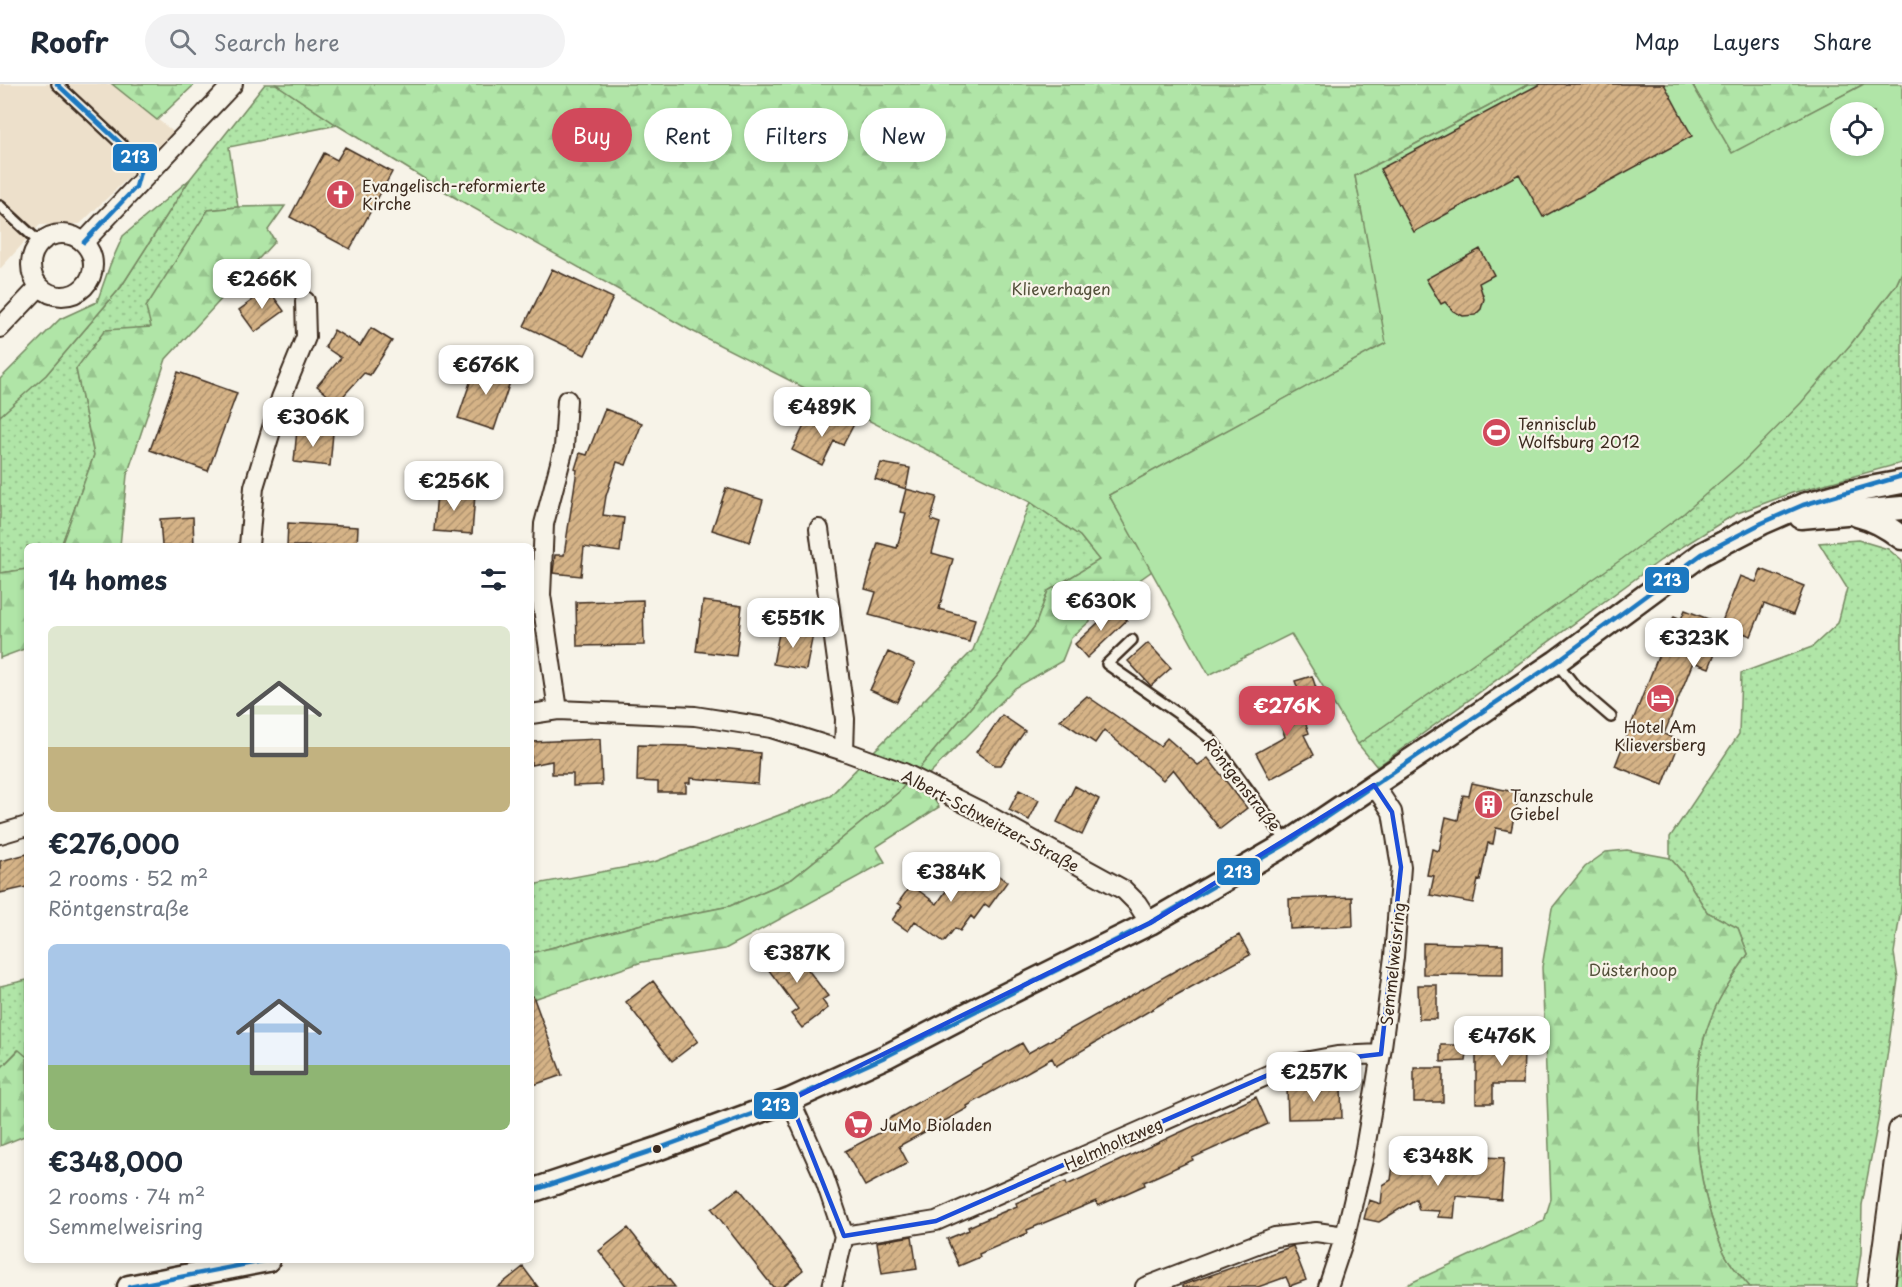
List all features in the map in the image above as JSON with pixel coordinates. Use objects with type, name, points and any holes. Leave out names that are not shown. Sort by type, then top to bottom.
[{"type":"main road","points":[[1881,1287],[1901,1160],[1902,1131]]},
{"type":"street","points":[[84,242],[233,84]]},
{"type":"street","points":[[62,233],[74,235],[84,242],[91,252],[94,265],[91,277],[84,287],[74,294],[62,296],[49,294],[39,287],[32,277],[30,265],[32,252],[39,242],[50,235],[62,233]]},
{"type":"street","points":[[0,328],[39,287]]},
{"type":"street","points":[[249,543],[254,487],[281,398],[306,337],[305,301]]},
{"type":"street","points":[[558,710],[541,595],[544,524],[564,448],[567,400]]},
{"type":"street","points":[[1863,489],[1902,476]]},
{"type":"street","name":"Röntgenstraße","points":[[534,1190],[691,1137],[790,1100],[887,1056],[1150,923],[1288,843],[1374,786],[1556,662],[1678,571],[1723,543],[1803,506],[1863,489],[1902,482]]},
{"type":"street","name":"Röntgenstraße","points":[[1723,543],[1762,527],[1802,517],[1902,508]]},
{"type":"street","points":[[1850,513],[1885,525],[1902,538]]},
{"type":"street","points":[[819,529],[845,719],[844,751]]},
{"type":"street","name":"Albert-Schweitzer-Straße","points":[[534,714],[558,710],[695,716],[771,728],[844,751],[921,781],[1124,890],[1137,903],[1150,923]]},
{"type":"street","name":"Semmelweisring","points":[[1328,1287],[1345,1236],[1363,1160],[1394,957],[1401,867],[1392,812],[1374,786]]},
{"type":"street","points":[[0,834],[24,827]]},
{"type":"street","name":"Helmholtzweg","points":[[844,1236],[936,1221],[1293,1064],[1337,1056],[1381,1054]]},
{"type":"street","points":[[790,1100],[823,1174],[844,1236],[832,1287]]},
{"type":"street","points":[[1145,1287],[1275,1237],[1316,1232],[1345,1236]]},
{"type":"street","points":[[129,1287],[158,1285],[255,1263]]},
{"type":"lane","points":[[57,84],[136,159],[140,172],[136,187]]},
{"type":"lane","points":[[0,206],[39,242]]},
{"type":"lane","name":"Röntgenstraße","points":[[1132,640],[1107,664],[1210,738],[1288,843]]},
{"type":"lane","points":[[1556,662],[1575,686],[1611,717]]},
{"type":"highlighted area","points":[[1374,785],[1392,812],[1401,867],[1381,1054],[1293,1064],[936,1221],[844,1236],[790,1100],[1150,923]]},
{"type":"shaded area","points":[[0,84],[112,84],[175,133],[80,224],[40,225],[0,269]]},
{"type":"green space","points":[[112,84],[195,84],[157,120]]},
{"type":"green space","points":[[265,84],[276,84],[337,125],[229,147],[238,207],[207,210],[151,327],[76,369],[94,455],[62,543],[24,543],[24,569],[0,573],[0,414],[46,375],[121,287],[190,179]]},
{"type":"green space","name":"Klieverhagen","points":[[276,84],[1529,84],[1355,176],[1387,343],[1109,495],[1152,571],[1124,591],[1071,638],[1062,661],[1015,688],[922,781],[939,807],[876,847],[885,862],[725,949],[642,962],[534,999],[534,952],[650,922],[730,906],[792,879],[899,792],[999,674],[1035,626],[1048,591],[1099,560],[1080,536],[1030,502],[690,330],[454,197],[337,125]]},
{"type":"green space","name":"Tennisclub Wolfsburg 2012","points":[[1529,84],[1692,84],[1732,153],[1864,84],[1902,84],[1902,272],[1896,285],[1850,345],[1801,403],[1743,462],[1684,513],[1358,744],[1291,634],[1209,675],[1109,495],[1386,343],[1355,176]]},
{"type":"green space","points":[[1692,84],[1864,84],[1830,102],[1732,154]]},
{"type":"green space","points":[[190,179],[121,287],[46,375],[0,416],[0,379],[60,319],[97,302],[123,236]]},
{"type":"green space","points":[[285,206],[268,230],[275,241],[166,359],[127,475],[120,543],[62,543],[94,455],[76,369],[105,330],[151,327],[146,307],[208,210]]},
{"type":"green space","points":[[1902,272],[1902,463],[1792,493],[1735,514],[1661,560],[1377,767],[1358,744],[1684,513],[1850,345],[1896,285]]},
{"type":"green space","points":[[1030,502],[1080,536],[1100,561],[1048,591],[1035,626],[999,674],[899,792],[792,879],[730,906],[650,922],[534,952],[534,884],[654,862],[830,796],[973,650]]},
{"type":"green space","points":[[1858,540],[1888,549],[1902,561],[1902,902],[1894,953],[1898,979],[1878,1121],[1862,1205],[1861,1253],[1856,1287],[1750,1287],[1725,1255],[1713,1223],[1705,1194],[1696,1132],[1698,1069],[1704,1040],[1716,1005],[1748,954],[1738,928],[1707,912],[1683,873],[1670,858],[1670,837],[1739,734],[1741,673],[1812,647],[1838,623],[1847,588],[1819,543]]},
{"type":"green space","points":[[24,569],[24,649],[0,658],[0,573]]},
{"type":"green space","name":"Düsterhoop","points":[[1627,850],[1670,858],[1683,873],[1707,912],[1738,928],[1748,954],[1716,1005],[1704,1040],[1698,1069],[1696,1132],[1705,1194],[1713,1223],[1725,1255],[1750,1287],[1402,1287],[1544,1221],[1551,1199],[1542,967],[1552,908],[1585,867],[1606,852]]},
{"type":"green space","points":[[24,981],[24,1055],[18,1050],[0,1069],[0,986]]},
{"type":"green space","points":[[19,1050],[24,1054],[24,1136],[0,1146],[0,1069]]},
{"type":"green space","points":[[1902,1226],[1902,1287],[1893,1287]]},
{"type":"building","points":[[1540,84],[1664,84],[1692,136],[1543,217],[1519,174],[1414,232],[1380,169]]},
{"type":"building","name":"Evangelisch-reformierte Kirche","points":[[345,147],[392,172],[350,249],[290,217],[324,153],[337,160]]},
{"type":"building","points":[[1480,249],[1494,275],[1479,283],[1484,299],[1481,309],[1475,315],[1463,316],[1453,311],[1445,302],[1441,304],[1426,279]]},
{"type":"building","points":[[552,269],[613,298],[585,355],[524,326]]},
{"type":"building","points":[[268,289],[284,311],[255,332],[239,310]]},
{"type":"building","points":[[371,328],[392,341],[370,375],[364,373],[337,403],[317,386],[341,358],[325,347],[334,330],[360,346]]},
{"type":"building","points":[[477,362],[513,373],[494,430],[458,418]]},
{"type":"building","points":[[178,372],[237,393],[208,471],[150,450]]},
{"type":"building","points":[[605,409],[642,423],[626,465],[617,462],[606,496],[603,515],[624,518],[620,552],[584,547],[581,576],[553,573],[555,555],[564,555],[577,470],[575,469],[580,453],[587,455]]},
{"type":"building","points":[[835,414],[854,424],[843,445],[834,441],[822,465],[792,450],[808,418],[828,428]]},
{"type":"building","points":[[297,429],[333,433],[330,466],[294,462]]},
{"type":"building","points":[[881,463],[910,468],[906,489],[875,479]]},
{"type":"building","points":[[726,488],[763,500],[750,542],[712,530]]},
{"type":"building","points":[[906,489],[937,497],[931,520],[940,523],[932,553],[953,559],[939,609],[975,619],[969,642],[869,615],[876,592],[865,589],[878,543],[897,548],[906,513],[900,512]]},
{"type":"building","points":[[437,491],[475,494],[472,534],[434,531]]},
{"type":"building","points":[[193,517],[194,543],[162,543],[160,519]]},
{"type":"building","points":[[288,523],[358,527],[357,543],[287,543]]},
{"type":"building","points":[[1761,569],[1804,586],[1793,615],[1764,604],[1751,636],[1735,630],[1730,641],[1721,638],[1709,668],[1693,662],[1664,734],[1680,741],[1663,785],[1615,766],[1674,616],[1681,619],[1685,610],[1721,624],[1740,576],[1756,582]]},
{"type":"building","points":[[643,600],[644,645],[577,646],[576,602]]},
{"type":"building","points":[[703,601],[742,606],[736,656],[696,651]]},
{"type":"building","points":[[1115,607],[1127,620],[1087,658],[1075,644]]},
{"type":"building","points":[[780,628],[813,634],[806,670],[773,664]]},
{"type":"building","points":[[1148,643],[1171,668],[1151,686],[1128,661]]},
{"type":"building","points":[[888,652],[915,664],[897,702],[870,690]]},
{"type":"building","points":[[1312,676],[1318,694],[1302,700],[1295,681]]},
{"type":"building","points":[[1294,689],[1309,733],[1304,735],[1314,755],[1270,779],[1256,753],[1285,737],[1271,696]]},
{"type":"building","points":[[1087,696],[1160,746],[1167,738],[1198,765],[1208,758],[1247,808],[1220,829],[1173,769],[1163,780],[1104,730],[1095,743],[1060,720]]},
{"type":"building","points":[[1002,715],[1025,731],[1001,765],[994,765],[976,752]]},
{"type":"building","points":[[600,739],[602,785],[573,786],[573,774],[552,774],[552,761],[534,764],[534,742]]},
{"type":"building","points":[[638,745],[690,746],[760,753],[758,784],[690,778],[690,783],[686,783],[686,792],[658,792],[658,782],[637,781]]},
{"type":"building","points":[[1472,783],[1519,793],[1511,831],[1496,828],[1493,844],[1488,843],[1473,903],[1430,895],[1434,876],[1427,875],[1432,849],[1439,851],[1446,817],[1458,820],[1463,795],[1469,796]]},
{"type":"building","points":[[1075,786],[1099,799],[1082,835],[1057,822]]},
{"type":"building","points":[[1019,790],[1039,800],[1029,820],[1009,810]]},
{"type":"building","points":[[24,855],[24,888],[0,893],[0,861]]},
{"type":"building","points":[[978,861],[1007,882],[989,907],[985,904],[974,919],[971,916],[960,931],[955,928],[944,942],[915,921],[908,931],[892,920],[902,906],[898,903],[911,885],[937,904],[959,872],[966,877]]},
{"type":"building","points":[[1352,897],[1353,926],[1290,929],[1289,899]]},
{"type":"building","points":[[1239,935],[1250,955],[1171,998],[1056,1066],[1052,1058],[899,1146],[908,1163],[865,1186],[845,1151],[889,1128],[885,1121],[1022,1043],[1028,1053]]},
{"type":"building","points":[[787,942],[828,996],[822,1000],[828,1008],[802,1028],[791,1014],[798,1009],[762,961]]},
{"type":"building","points":[[1423,943],[1503,945],[1503,975],[1423,974]]},
{"type":"building","points":[[653,981],[698,1041],[672,1061],[626,1002]]},
{"type":"building","points":[[1418,985],[1437,985],[1437,1019],[1419,1019]]},
{"type":"building","points":[[534,999],[562,1075],[534,1085]]},
{"type":"building","points":[[1510,1036],[1539,1036],[1539,1052],[1524,1051],[1523,1084],[1493,1084],[1493,1103],[1476,1103],[1476,1051],[1510,1051]]},
{"type":"building","points":[[1441,1045],[1468,1045],[1466,1061],[1441,1062]]},
{"type":"building","points":[[1414,1068],[1443,1068],[1443,1102],[1414,1102]]},
{"type":"building","points":[[1341,1087],[1342,1118],[1288,1119],[1287,1088]]},
{"type":"building","points":[[1256,1097],[1268,1124],[1192,1158],[1193,1160],[1144,1182],[1145,1185],[1098,1206],[1096,1201],[1027,1230],[1028,1233],[979,1254],[980,1257],[959,1266],[947,1239],[969,1230],[968,1227],[1017,1206],[1016,1203],[1066,1182],[1067,1185]]},
{"type":"building","points":[[1484,1157],[1504,1158],[1501,1200],[1456,1196],[1454,1218],[1438,1217],[1439,1211],[1419,1210],[1416,1199],[1379,1222],[1364,1219],[1369,1200],[1381,1204],[1383,1185],[1391,1180],[1393,1165],[1429,1166],[1429,1161],[1484,1166]]},
{"type":"building","points":[[739,1188],[803,1270],[782,1287],[773,1287],[712,1209]]},
{"type":"building","points":[[628,1228],[675,1287],[627,1287],[599,1251]]},
{"type":"building","points":[[912,1236],[917,1269],[882,1274],[877,1242]]},
{"type":"building","points":[[1293,1246],[1306,1280],[1290,1286],[1286,1277],[1258,1287],[1183,1287],[1183,1285]]},
{"type":"building","points":[[523,1267],[538,1287],[498,1287]]},
{"type":"transit line","name":"213","points":[[57,84],[136,158],[140,172],[136,187],[84,242]]},
{"type":"transit line","name":"213","points":[[534,1190],[657,1149],[790,1100],[887,1056],[1150,923],[1288,843],[1556,662],[1702,554],[1803,505],[1902,476]]},
{"type":"transit line","name":"213","points":[[129,1287],[253,1263]]},
{"type":"place","name":"Evangelisch-reformierte Kirche","points":[[341,194]]},
{"type":"place","name":"Tennisclub Wolfsburg 2012","points":[[1497,432]]},
{"type":"place","name":"Hotel Am Klieversberg","points":[[1660,698]]},
{"type":"place","name":"Tanzschule Giebel","points":[[1489,804]]},
{"type":"place","name":"JuMo Bioladen","points":[[859,1124]]}]
